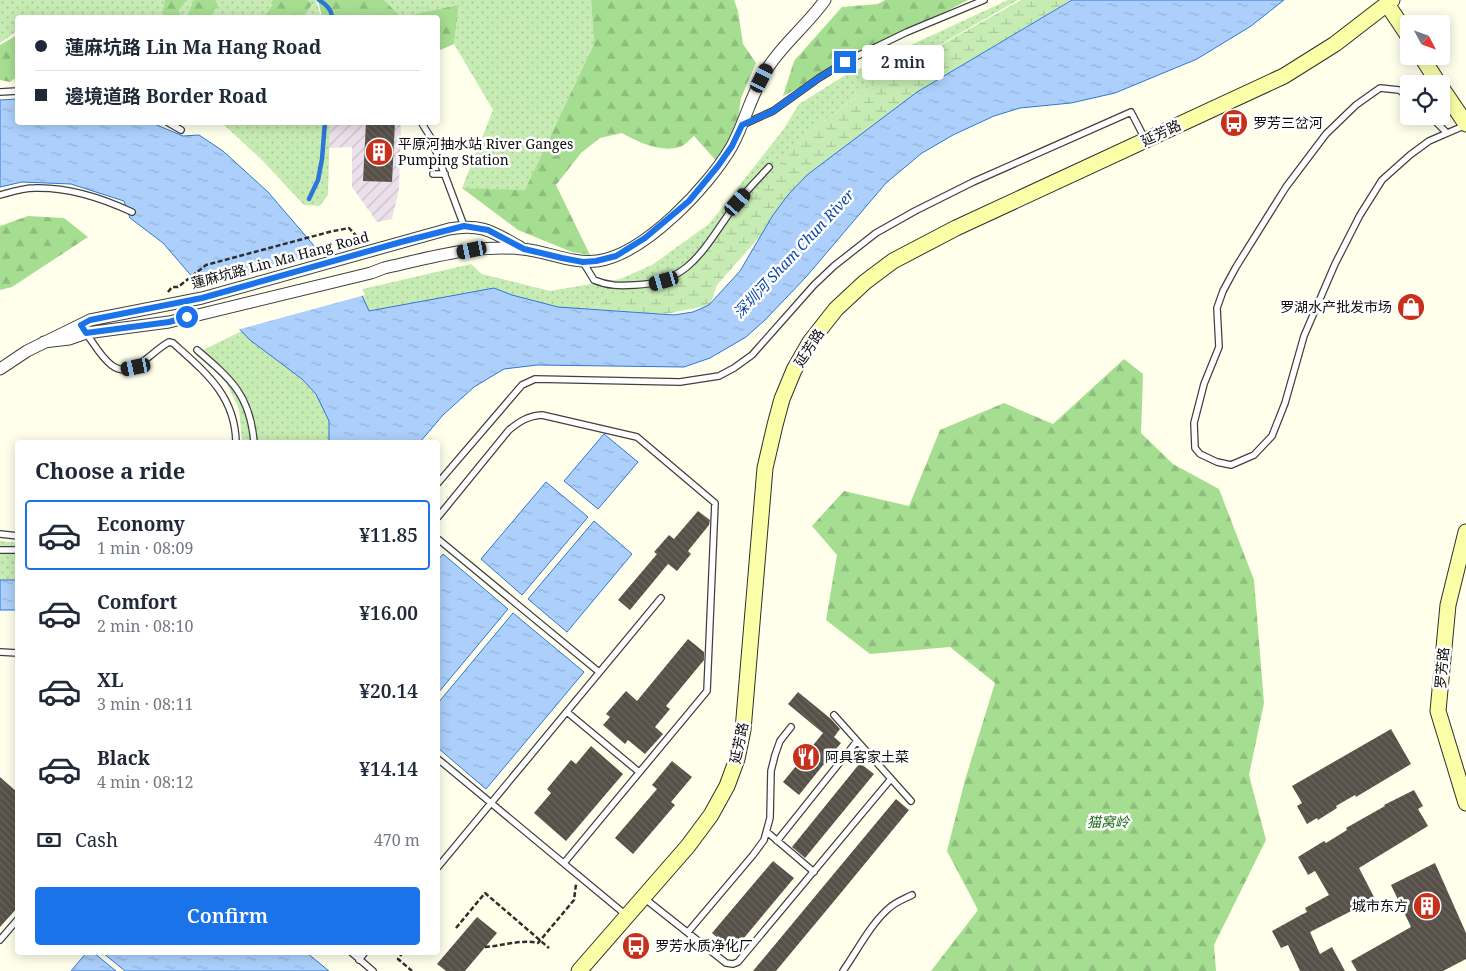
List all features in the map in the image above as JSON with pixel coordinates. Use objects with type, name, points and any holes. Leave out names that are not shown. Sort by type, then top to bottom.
[{"type":"main road","points":[[1390,2],[1400,20]]},
{"type":"main road","name":"延芳路","points":[[579,971],[688,846],[711,815],[728,786],[737,758],[744,721],[765,468],[782,399],[794,370],[810,342],[836,309],[865,282],[893,261],[956,228],[1284,76],[1335,44],[1390,2]]},
{"type":"main road","points":[[1450,100],[1466,125]]},
{"type":"main road","name":"罗芳路","points":[[1466,532],[1448,605],[1438,711],[1466,803]]},
{"type":"street","name":"蓮麻坑路 Lin Ma Hang Road","points":[[0,369],[44,342],[84,329],[169,322],[371,273],[384,268],[472,250],[524,249],[583,262],[607,259],[624,252],[678,212],[718,166],[732,146],[768,68],[825,0]]},
{"type":"street","name":"蓮麻坑路 Lin Ma Hang Road","points":[[84,329],[90,320],[202,298],[464,226],[488,230],[524,249]]},
{"type":"lane","points":[[742,125],[773,111],[845,62],[907,32],[984,0]]},
{"type":"lane","points":[[1400,91],[1380,88],[1356,106],[1326,134],[1286,187],[1236,267],[1223,291],[1217,308],[1219,347],[1204,384],[1194,423],[1195,448],[1200,454],[1217,462],[1231,465],[1254,455],[1272,436],[1285,403],[1304,336],[1335,264],[1360,214],[1382,180],[1410,156],[1430,141],[1466,125]]},
{"type":"lane","points":[[0,92],[15,91]]},
{"type":"lane","points":[[440,481],[522,385],[535,379],[680,382],[719,376],[752,355],[814,285],[846,255],[876,234],[915,211],[973,182],[1131,112],[1146,140]]},
{"type":"lane","points":[[172,125],[181,130]]},
{"type":"lane","points":[[423,125],[431,138],[464,226]]},
{"type":"lane","points":[[1439,125],[1447,133]]},
{"type":"lane","points":[[583,262],[594,280],[614,286],[652,285],[682,272],[693,264],[738,202],[769,167]]},
{"type":"lane","points":[[433,174],[445,174]]},
{"type":"lane","points":[[0,195],[34,188],[66,190],[107,200],[132,212]]},
{"type":"lane","points":[[84,329],[102,356],[112,366],[121,370],[136,367],[169,342],[173,343],[216,383],[230,411],[236,440]]},
{"type":"lane","points":[[196,350],[225,374],[248,406],[254,440]]},
{"type":"lane","points":[[440,515],[509,430],[520,421],[537,415],[556,417],[637,437],[715,503],[707,691],[564,863]]},
{"type":"lane","points":[[0,534],[15,536]]},
{"type":"lane","points":[[440,541],[599,672]]},
{"type":"lane","points":[[0,550],[15,550]]},
{"type":"lane","points":[[440,865],[661,598]]},
{"type":"lane","points":[[0,652],[15,652]]},
{"type":"lane","points":[[566,712],[639,772]]},
{"type":"lane","points":[[834,715],[890,780],[910,800]]},
{"type":"lane","points":[[688,932],[764,840],[770,818],[771,771],[780,742],[791,727]]},
{"type":"lane","points":[[777,841],[857,741]]},
{"type":"lane","points":[[440,761],[628,916]]},
{"type":"lane","points":[[644,898],[726,963],[733,964],[738,962],[890,780]]},
{"type":"lane","points":[[767,832],[814,872]]},
{"type":"lane","points":[[843,971],[887,910],[897,902],[912,895]]},
{"type":"lane","points":[[0,940],[15,922]]},
{"type":"lane","points":[[354,955],[372,971]]},
{"type":"lane","points":[[359,960],[363,955]]},
{"type":"path","points":[[167,294],[172,287],[178,287],[206,265],[329,232],[350,228],[368,252]]},
{"type":"path","points":[[485,947],[528,941],[538,943],[574,900],[577,874]]},
{"type":"path","points":[[456,928],[485,894],[549,948]]},
{"type":"path","points":[[401,955],[398,959],[412,971]]},
{"type":"shaded area","points":[[329,125],[401,125],[399,189],[392,219],[377,222],[352,187],[352,147],[328,148]]},
{"type":"green space","points":[[0,0],[316,0],[320,15],[15,15],[15,32],[0,43]]},
{"type":"green space","points":[[165,0],[187,0],[178,11],[181,15],[162,15]]},
{"type":"green space","points":[[194,0],[215,0],[218,5],[211,15],[188,15]]},
{"type":"green space","points":[[273,0],[307,0],[312,4],[304,15],[265,15],[272,6]]},
{"type":"green space","points":[[318,0],[384,0],[399,15],[322,15]]},
{"type":"green space","points":[[384,0],[591,0],[594,44],[525,191],[462,188],[493,110],[454,44],[459,6],[412,15],[399,15]]},
{"type":"green space","points":[[591,0],[734,0],[738,11],[743,44],[756,63],[741,98],[738,120],[719,164],[694,136],[682,146],[667,149],[651,146],[622,133],[600,138],[581,153],[556,185],[590,255],[572,252],[518,230],[462,188],[525,190],[594,44]]},
{"type":"green space","points":[[885,0],[968,0],[783,96],[794,61],[842,7],[878,4]]},
{"type":"green space","points":[[1008,0],[1018,0],[880,79],[804,136],[686,278],[646,297],[605,297],[594,309],[546,307],[494,289],[369,311],[358,290],[471,264],[482,274],[550,291],[620,279],[652,265],[709,224],[783,130],[799,104],[844,76]]},
{"type":"green space","points":[[1021,0],[1071,0],[994,46],[886,116],[807,175],[762,234],[717,285],[710,305],[665,314],[594,309],[605,297],[646,297],[686,278],[734,216],[804,136],[880,79]]},
{"type":"green space","points":[[459,5],[454,44],[440,50],[440,15],[411,15]]},
{"type":"green space","points":[[15,36],[15,78],[10,82],[0,80],[0,45]]},
{"type":"green space","points":[[224,125],[330,125],[328,195],[320,206],[304,205],[262,160]]},
{"type":"green space","points":[[28,216],[64,218],[88,237],[12,287],[0,290],[0,226]]},
{"type":"green space","points":[[242,331],[253,342],[291,370],[314,392],[329,419],[329,440],[242,440],[239,409],[225,380],[195,354]]},
{"type":"green space","name":"猫窝岭","points":[[1124,359],[1143,374],[1141,433],[1173,464],[1219,489],[1254,580],[1264,703],[1249,775],[1266,840],[1214,945],[1216,971],[931,971],[978,910],[947,851],[965,780],[995,683],[950,647],[870,654],[826,620],[837,555],[812,526],[844,491],[909,506],[940,430],[1004,403],[1053,424]]},
{"type":"green space","points":[[0,541],[15,543],[15,580],[0,580]]},
{"type":"water","name":"深圳河 Sham Chun River","points":[[1072,0],[1284,0],[1251,26],[1197,59],[1115,93],[1071,103],[1020,108],[994,116],[953,135],[922,153],[886,183],[806,277],[765,320],[746,337],[710,358],[684,367],[537,365],[504,369],[474,387],[443,415],[422,440],[329,440],[329,421],[316,394],[302,379],[250,340],[220,309],[163,243],[130,218],[124,201],[71,184],[22,182],[0,187],[0,100],[15,99],[15,125],[157,125],[183,136],[199,135],[223,151],[268,192],[340,276],[354,278],[369,311],[494,288],[512,295],[558,307],[674,315],[693,312],[709,305],[740,271],[773,215],[788,195],[807,175],[917,92]]},
{"type":"water","points":[[604,434],[638,462],[598,509],[564,481]]},
{"type":"water","points":[[546,482],[588,517],[522,595],[481,559]]},
{"type":"water","points":[[594,521],[632,554],[567,632],[528,599]]},
{"type":"water","points":[[443,554],[508,609],[440,691],[440,558]]},
{"type":"water","points":[[0,580],[15,580],[15,610],[0,610]]},
{"type":"water","points":[[513,613],[584,672],[486,789],[440,750],[440,701]]},
{"type":"water","points":[[84,955],[96,955],[116,971],[71,971]]},
{"type":"water","points":[[105,955],[309,955],[329,971],[125,971]]},
{"type":"pier","points":[[324,254],[341,274],[356,276],[365,295],[237,330],[199,289]]},
{"type":"building","name":"平原河抽水站 River Ganges Pumping Station","points":[[366,125],[395,125],[392,182],[363,181]]},
{"type":"building","points":[[698,511],[710,520],[709,525],[688,551],[691,554],[677,571],[668,564],[630,610],[618,600],[657,554],[654,552],[669,535],[674,539]]},
{"type":"building","points":[[688,639],[704,652],[704,660],[666,706],[670,709],[655,727],[663,734],[645,754],[628,740],[625,744],[603,725],[610,717],[606,714],[626,691],[637,701]]},
{"type":"building","points":[[798,692],[831,719],[840,729],[834,737],[841,743],[799,795],[783,782],[823,733],[788,704]]},
{"type":"building","points":[[1391,729],[1411,764],[1356,797],[1355,795],[1336,806],[1337,808],[1318,820],[1317,818],[1307,824],[1297,806],[1302,803],[1292,786]]},
{"type":"building","points":[[591,746],[623,774],[566,841],[534,813],[551,793],[547,789],[571,760],[576,764]]},
{"type":"building","points":[[672,761],[692,777],[671,802],[675,805],[633,854],[615,838],[657,789],[652,785]]},
{"type":"building","points":[[860,763],[874,774],[805,858],[792,847]]},
{"type":"building","points":[[0,777],[15,790],[15,910],[0,927]]},
{"type":"building","points":[[1414,790],[1423,806],[1418,809],[1428,826],[1359,868],[1375,899],[1310,932],[1320,954],[1332,947],[1345,971],[1300,971],[1288,945],[1281,948],[1272,931],[1307,912],[1305,908],[1329,895],[1315,871],[1308,875],[1298,857],[1324,841],[1326,843],[1347,830],[1346,828],[1384,805]]},
{"type":"building","points":[[896,799],[909,810],[776,971],[753,971]]},
{"type":"building","points":[[773,861],[794,878],[733,951],[712,933]]},
{"type":"building","name":"城市东方","points":[[1435,863],[1466,933],[1466,959],[1443,971],[1357,971],[1351,961],[1411,927],[1391,885]]},
{"type":"building","points":[[477,917],[497,933],[465,971],[446,971],[437,964]]},
{"type":"waterway","points":[[319,0],[326,5],[332,15]]},
{"type":"waterway","points":[[309,199],[318,180],[325,125]]},
{"type":"place","name":"罗芳三岔河","points":[[1234,123]]},
{"type":"place","name":"平原河抽水站 River Ganges Pumping Station","points":[[379,152]]},
{"type":"place","name":"罗湖水产批发市场","points":[[1411,307]]},
{"type":"place","name":"阿具客家土菜","points":[[806,757]]},
{"type":"place","name":"城市东方","points":[[1427,906]]},
{"type":"place","name":"罗芳水质净化厂","points":[[636,946]]},
{"type":"route","points":[[187,317],[169,322],[86,333],[81,325],[90,320],[202,298],[464,226],[488,230],[524,249],[575,261],[596,261],[616,256],[663,225],[689,201],[705,183],[732,146],[742,125],[773,111],[845,62]]}]
